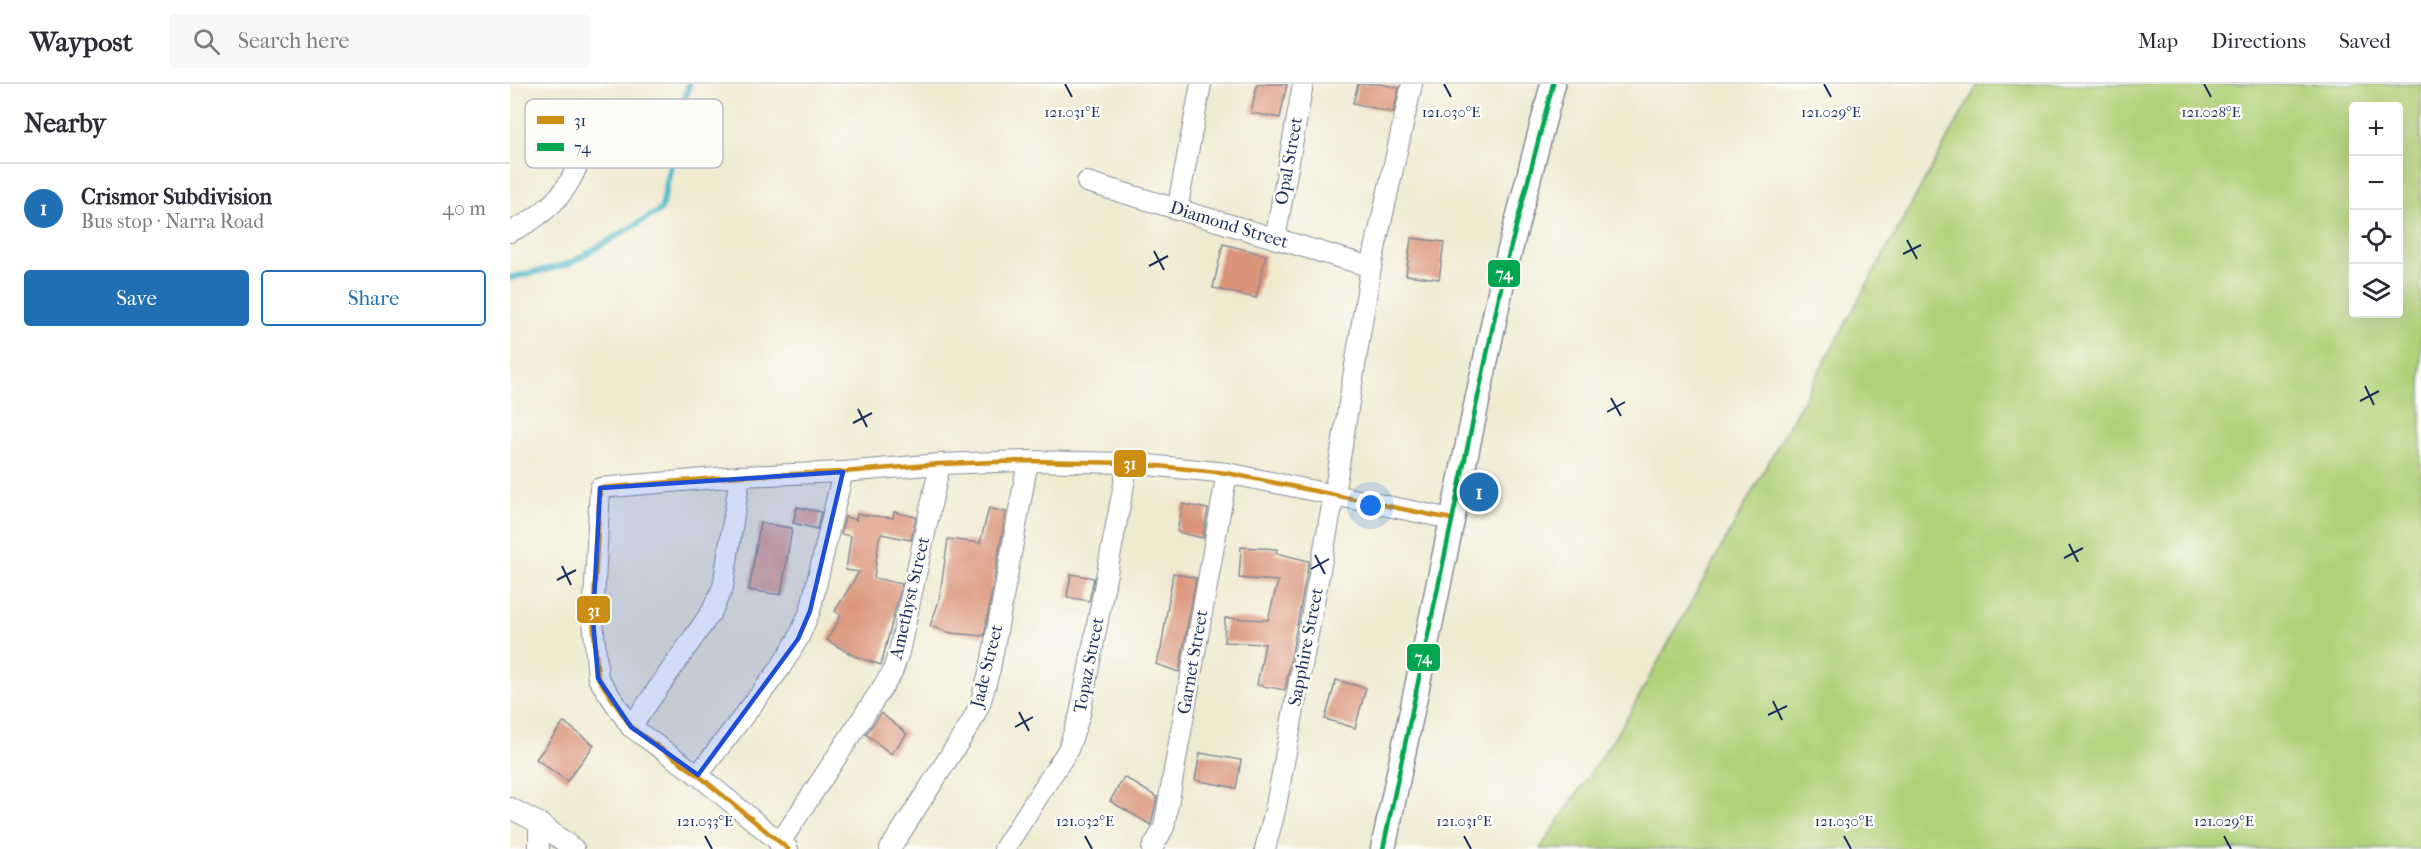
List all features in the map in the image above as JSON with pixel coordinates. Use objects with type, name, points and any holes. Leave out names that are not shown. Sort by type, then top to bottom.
[{"type":"street","points":[[1178,210],[1201,84]]},
{"type":"street","name":"Opal Street","points":[[1275,238],[1303,84]]},
{"type":"street","name":"Sapphire Street","points":[[1266,849],[1335,495],[1371,267],[1412,84]]},
{"type":"street","points":[[1383,849],[1504,273],[1553,84]]},
{"type":"street","points":[[510,232],[535,220],[567,188],[576,168]]},
{"type":"street","name":"Diamond Street","points":[[1087,182],[1371,267]]},
{"type":"street","points":[[783,846],[698,775],[632,728],[598,678],[593,620],[600,488],[740,476],[843,472],[940,464],[1028,461],[1128,463],[1227,474],[1451,519]]},
{"type":"street","name":"Jade Street","points":[[890,849],[971,723],[980,704],[990,669],[1028,461]]},
{"type":"street","name":"Topaz Street","points":[[1004,849],[1068,750],[1075,734],[1128,463]]},
{"type":"street","name":"Amethyst Street","points":[[783,846],[892,673],[899,652],[940,464]]},
{"type":"street","points":[[698,775],[779,670],[798,639],[810,611],[843,472]]},
{"type":"street","name":"Garnet Street","points":[[1152,849],[1164,827],[1227,474]]},
{"type":"street","points":[[632,728],[712,611],[723,586],[740,476]]},
{"type":"street","points":[[510,808],[539,823],[574,849]]},
{"type":"street","points":[[539,823],[539,849]]},
{"type":"highlighted area","points":[[843,472],[810,611],[798,639],[698,775],[631,727],[598,678],[593,620],[600,488]]},
{"type":"green space","points":[[1978,84],[2421,84],[2421,849],[1540,849],[1627,718]]},
{"type":"building","points":[[1257,84],[1287,84],[1280,118],[1251,113]]},
{"type":"building","points":[[1358,84],[1381,84],[1399,88],[1393,113],[1353,103]]},
{"type":"building","points":[[1411,238],[1444,242],[1439,279],[1406,275]]},
{"type":"building","points":[[1223,244],[1266,255],[1256,298],[1213,288]]},
{"type":"building","points":[[1183,504],[1208,509],[1203,538],[1177,532]]},
{"type":"building","points":[[797,507],[821,512],[817,529],[793,523]]},
{"type":"building","points":[[989,508],[1006,512],[984,636],[951,633],[930,626],[939,601],[948,539],[980,543]]},
{"type":"building","points":[[894,512],[916,517],[911,540],[881,534],[879,538],[874,578],[902,584],[881,665],[854,656],[827,640],[841,615],[835,611],[859,572],[846,570],[851,536],[841,534],[845,517],[856,520],[857,514],[893,518]]},
{"type":"building","points":[[760,523],[792,528],[781,595],[749,590]]},
{"type":"building","points":[[1241,547],[1277,549],[1276,553],[1309,561],[1285,690],[1257,685],[1265,644],[1224,642],[1225,618],[1268,620],[1278,581],[1239,578]]},
{"type":"building","points":[[1173,573],[1196,578],[1179,672],[1156,664],[1161,649]]},
{"type":"building","points":[[1071,574],[1094,578],[1089,601],[1067,597]]},
{"type":"building","points":[[1336,680],[1366,688],[1355,728],[1325,719]]},
{"type":"building","points":[[881,713],[907,734],[891,754],[866,734]]},
{"type":"building","points":[[564,722],[594,745],[567,781],[536,759]]},
{"type":"building","points":[[1200,753],[1241,760],[1236,788],[1195,780]]},
{"type":"building","points":[[1124,777],[1157,797],[1151,825],[1110,801]]},
{"type":"waterway","points":[[686,99],[689,84]]},
{"type":"waterway","points":[[510,278],[569,264],[661,210],[670,168]]},
{"type":"transit line","name":"74","points":[[1383,849],[1504,273],[1553,84]]},
{"type":"transit line","name":"31","points":[[788,849],[698,775],[631,727],[598,678],[593,620],[600,488],[740,476],[843,472],[940,464],[1028,461],[1128,463],[1227,473],[1451,519]]},
{"type":"place","name":"Crismor Subdivision","points":[[1479,492]]}]
